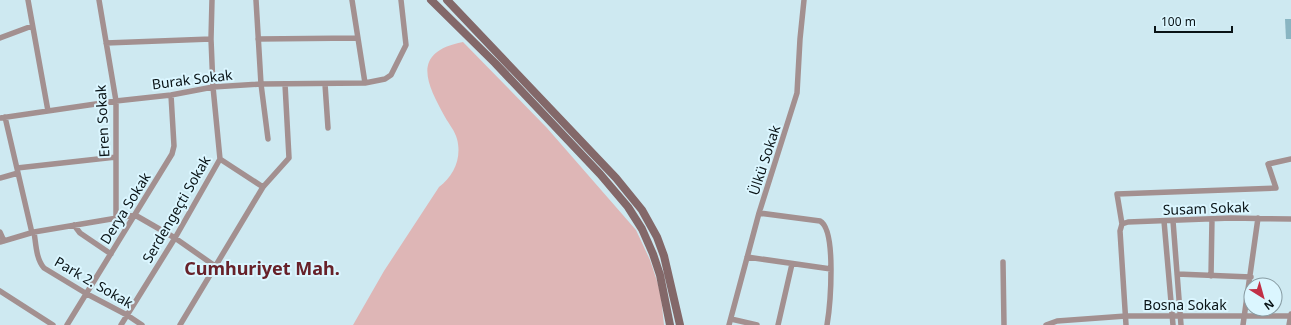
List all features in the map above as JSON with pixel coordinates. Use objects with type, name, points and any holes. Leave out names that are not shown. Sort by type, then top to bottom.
[{"type":"main road","points":[[431,0],[495,63],[600,174],[633,214],[646,237],[657,264],[670,325]]},
{"type":"main road","points":[[447,0],[616,178],[642,210],[652,227],[662,251],[680,325]]},
{"type":"street","points":[[28,0],[48,111]]},
{"type":"street","name":"Eren Sokak","points":[[99,0],[116,101],[116,218]]},
{"type":"street","name":"Serdengeçti Sokak","points":[[121,325],[175,238],[220,159],[213,87],[211,39],[212,0]]},
{"type":"street","points":[[256,0],[261,84],[268,139]]},
{"type":"street","points":[[352,0],[365,83]]},
{"type":"street","name":"Burak Sokak","points":[[3,117],[171,95],[213,87],[261,84],[365,83],[385,79],[388,78],[406,45],[401,0]]},
{"type":"street","name":"Ülkü Sokak","points":[[730,322],[759,213],[798,93],[800,39],[804,0]]},
{"type":"street","points":[[0,38],[32,26]]},
{"type":"street","points":[[258,39],[358,38]]},
{"type":"street","points":[[106,43],[211,39]]},
{"type":"street","points":[[180,325],[264,187],[289,158],[285,84]]},
{"type":"street","points":[[325,84],[328,128]]},
{"type":"street","name":"Derya Sokak","points":[[67,325],[174,151],[171,95]]},
{"type":"street","name":"Park 2. Sokak","points":[[3,117],[18,171],[38,257],[42,266],[86,294],[127,315],[142,325]]},
{"type":"street","points":[[0,178],[18,171],[116,157]]},
{"type":"street","points":[[220,159],[264,187]]},
{"type":"street","points":[[1126,325],[1120,231],[1122,224],[1117,194],[1276,188],[1268,164],[1291,159]]},
{"type":"street","points":[[759,213],[820,221],[823,223],[826,228],[831,269],[827,325]]},
{"type":"street","points":[[0,232],[2,241],[33,233],[135,215],[175,238],[215,266]]},
{"type":"street","points":[[1177,274],[1251,277],[1258,218]]},
{"type":"street","points":[[1211,276],[1212,219]]},
{"type":"street","name":"Susam Sokak","points":[[1122,224],[1128,222],[1212,219],[1291,219]]},
{"type":"street","points":[[1164,221],[1173,325]]},
{"type":"street","points":[[1173,221],[1181,325]]},
{"type":"street","points":[[74,225],[80,234],[111,254]]},
{"type":"street","points":[[748,257],[831,269]]},
{"type":"street","points":[[1003,262],[1004,325]]},
{"type":"street","points":[[778,325],[792,264]]},
{"type":"street","points":[[0,291],[53,325]]},
{"type":"street","points":[[1289,325],[1291,315]]},
{"type":"street","name":"Bosna Sokak","points":[[1046,325],[1057,321],[1126,316],[1243,317]]},
{"type":"street","points":[[1243,325],[1245,317]]},
{"type":"street","points":[[730,322],[757,325]]},
{"type":"shaded area","points":[[463,42],[547,128],[636,230],[650,260],[658,284],[664,325],[353,325],[384,271],[439,187],[449,178],[456,166],[458,153],[457,139],[432,92],[427,70],[429,61],[436,53],[447,47]]},
{"type":"water","points":[[1285,19],[1291,19],[1291,39],[1286,39]]},
{"type":"district","name":"Cumhuriyet Mah.","points":[[262,268]]}]
